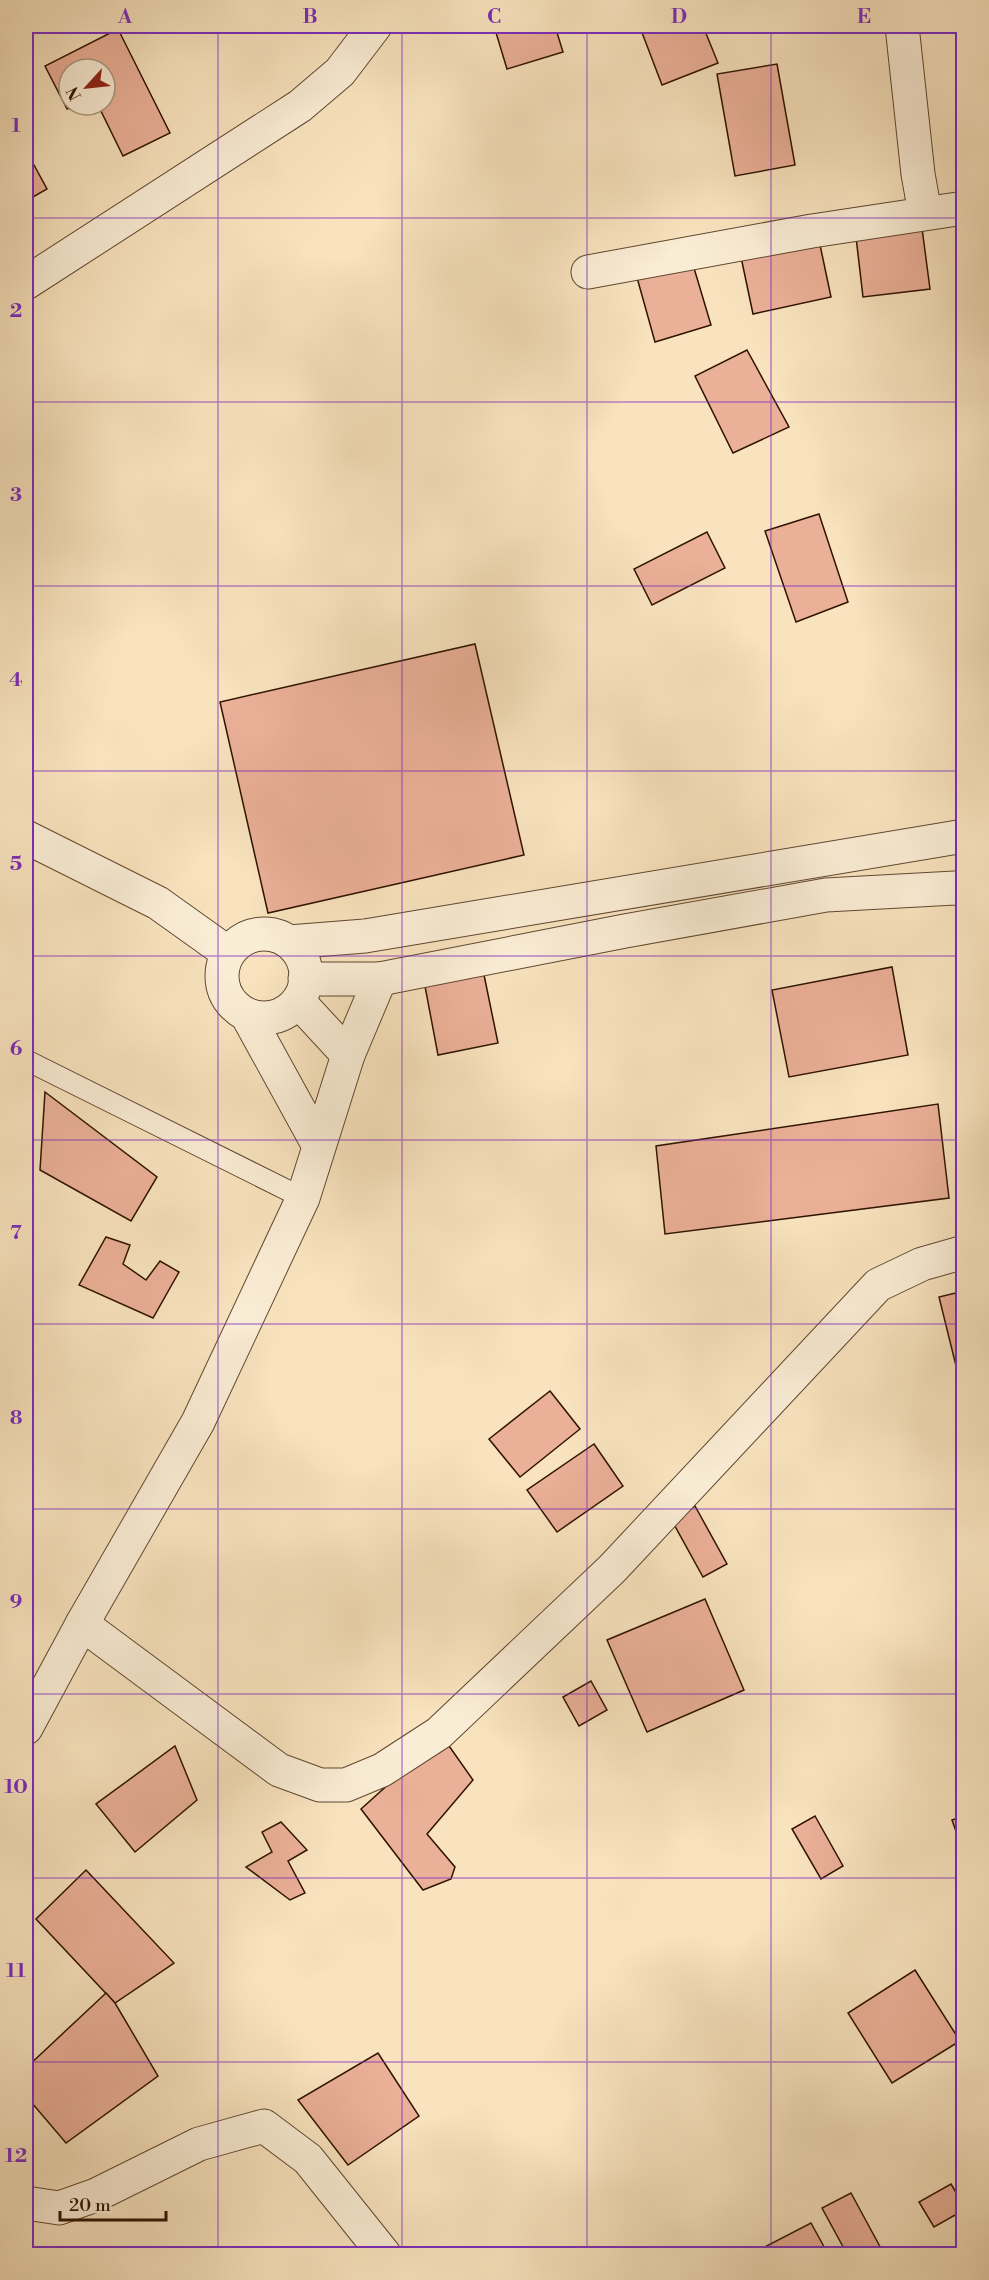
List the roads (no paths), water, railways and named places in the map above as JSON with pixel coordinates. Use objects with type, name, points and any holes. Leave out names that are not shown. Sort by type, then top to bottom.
[{"type":"street","points":[[26,283],[300,106],[340,72],[375,26]]},
{"type":"street","points":[[902,26],[918,174],[925,213]]},
{"type":"street","points":[[588,272],[812,231],[963,208]]},
{"type":"street","points":[[289,942],[365,936],[963,836]]},
{"type":"street","points":[[26,837],[158,903],[228,953]]},
{"type":"street","points":[[302,990],[380,979],[625,931],[826,895],[955,888],[963,890]]},
{"type":"street","points":[[258,934],[274,935],[289,942],[299,952],[304,965],[302,990],[287,1011],[275,1017],[261,1018],[247,1015],[232,1004],[223,988],[222,970],[228,953],[241,940],[258,934]]},
{"type":"street","points":[[26,1728],[82,1623],[198,1422],[303,1198],[348,1055],[380,979]]},
{"type":"street","points":[[302,990],[348,1055]]},
{"type":"street","points":[[247,1015],[319,1146]]},
{"type":"street","points":[[82,1623],[279,1770],[320,1785],[346,1785],[382,1770],[439,1733],[612,1569],[878,1285],[922,1264],[963,1252]]},
{"type":"street","points":[[26,2203],[58,2208],[96,2195],[199,2144],[264,2126],[308,2159],[384,2254]]},
{"type":"lane","points":[[26,1060],[303,1198]]}]
